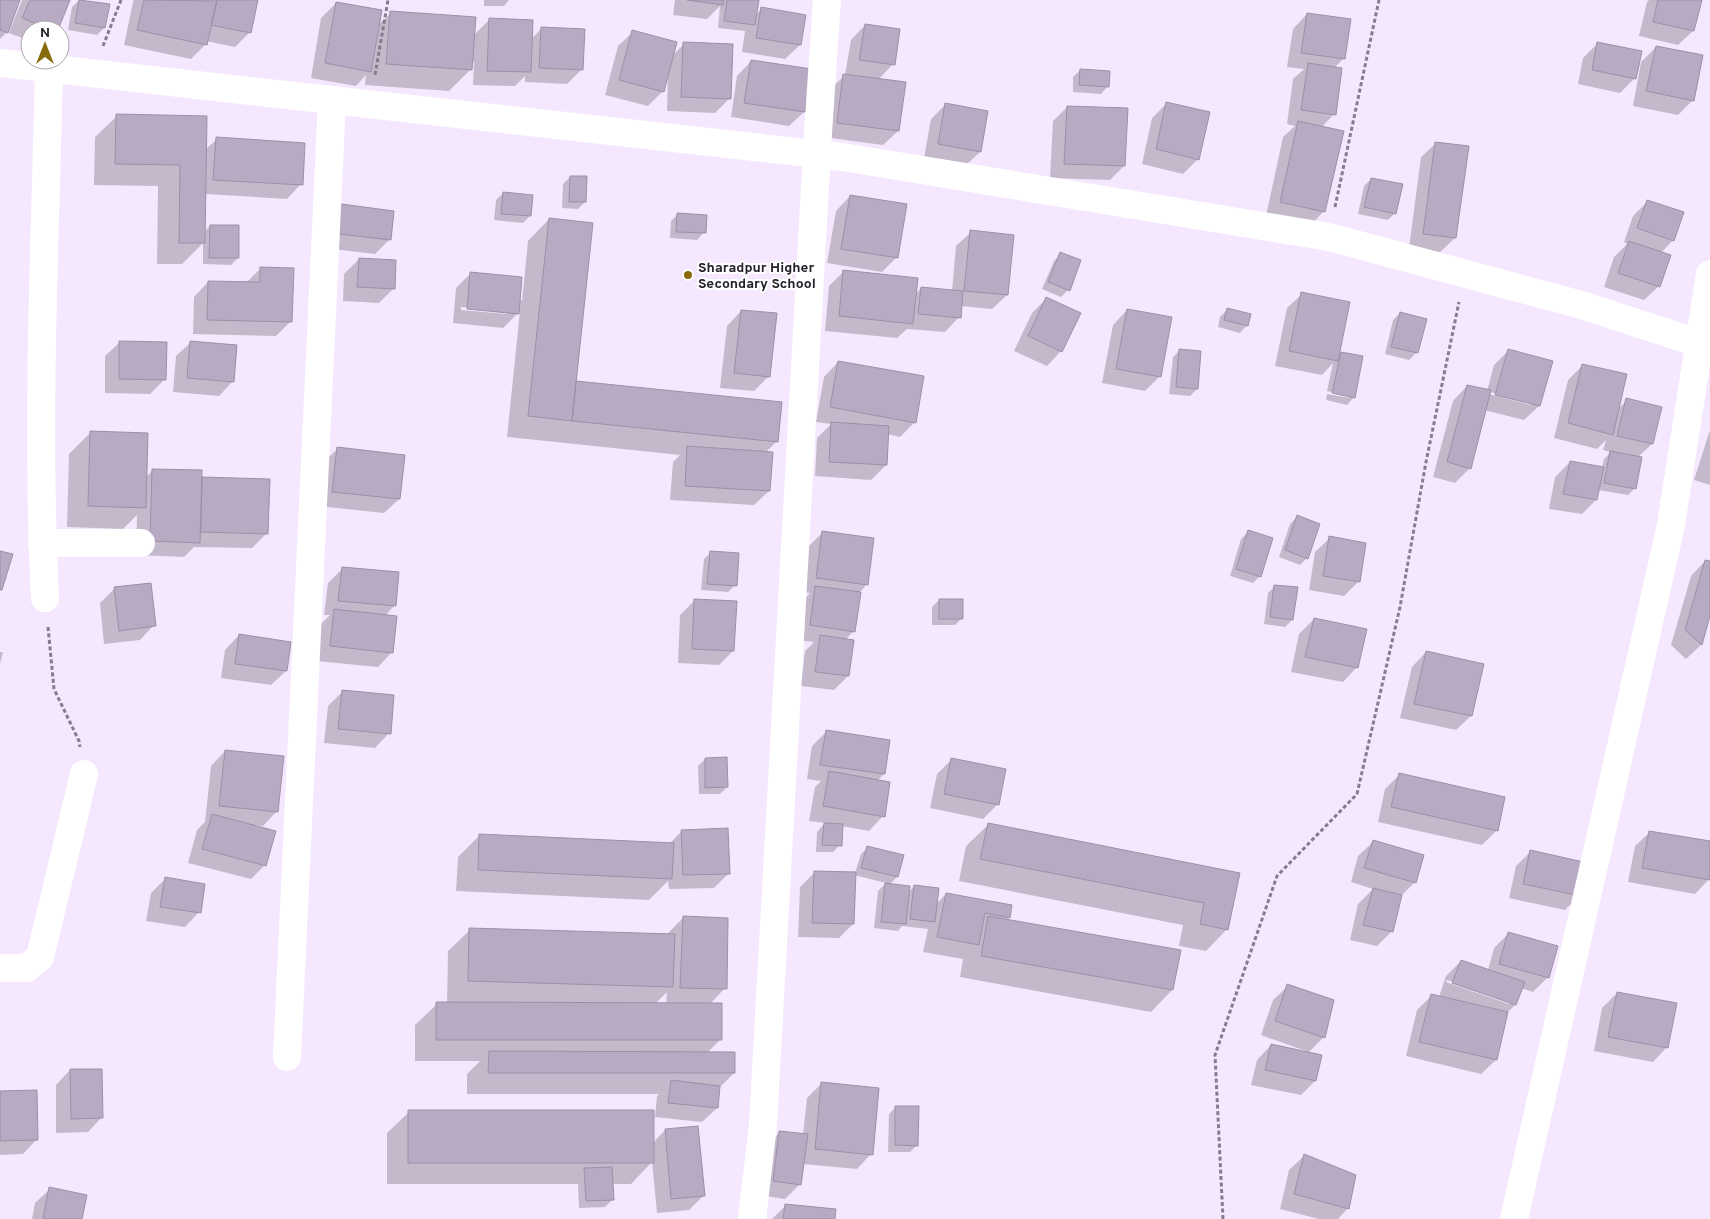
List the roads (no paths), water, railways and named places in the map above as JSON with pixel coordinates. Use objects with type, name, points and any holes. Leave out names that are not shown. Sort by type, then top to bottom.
[{"type":"street","points":[[752,1219],[763,1115],[826,0]]},
{"type":"street","points":[[0,63],[20,65]]},
{"type":"street","points":[[45,598],[40,424],[49,70]]},
{"type":"street","points":[[64,70],[369,106],[817,154],[889,164],[1329,237],[1585,306],[1705,345]]},
{"type":"street","points":[[287,1057],[332,101]]},
{"type":"street","points":[[1514,1219],[1671,525],[1705,345],[1710,274]]},
{"type":"street","points":[[42,543],[141,543]]},
{"type":"street","points":[[0,968],[28,968],[40,956],[84,774]]},
{"type":"place","name":"Sharadpur Higher Secondary School","points":[[688,275]]}]
